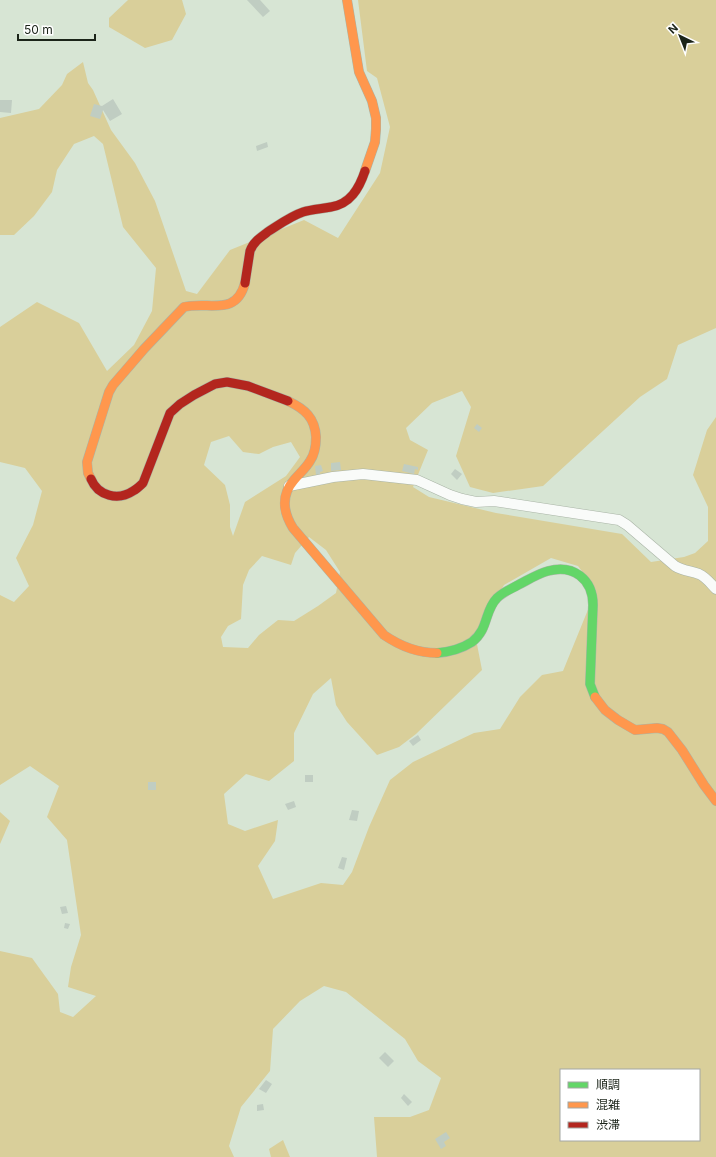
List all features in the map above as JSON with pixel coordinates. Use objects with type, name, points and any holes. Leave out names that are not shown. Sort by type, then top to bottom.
[{"type":"street","points":[[347,0],[359,72],[373,102],[376,120],[374,148],[361,182],[347,201],[337,206],[298,213],[256,240],[250,250],[245,287],[241,295],[231,303],[220,306],[188,306],[180,311],[144,349],[111,388],[87,462],[88,477],[95,486],[105,494],[118,497],[135,491],[143,483],[170,413],[177,406],[211,386],[221,383],[233,383],[294,403],[306,412],[312,419],[315,426],[316,442],[313,455],[307,466],[289,486],[285,497],[284,509],[287,519],[384,635],[392,641],[409,649],[420,652],[441,653],[454,650],[475,640],[483,630],[489,611],[495,600],[505,592],[544,572],[551,570],[570,570],[586,581],[592,592],[593,605],[590,684],[593,696],[606,712],[635,730],[660,728],[668,731],[716,801]]},
{"type":"street","points":[[289,486],[333,477],[363,474],[417,480],[450,495],[476,502],[494,501],[619,520],[627,525],[675,566],[683,570],[700,574],[716,589]]},
{"type":"shaded area","points":[[128,0],[182,0],[186,14],[172,40],[145,48],[109,27],[109,18]]},
{"type":"shaded area","points":[[358,0],[716,0],[716,328],[678,345],[667,379],[640,397],[543,486],[493,493],[470,487],[456,456],[471,407],[462,391],[432,403],[406,428],[410,440],[428,450],[413,487],[429,497],[496,513],[622,534],[651,562],[684,557],[695,553],[708,541],[708,507],[693,475],[707,430],[716,417],[716,1157],[377,1157],[374,1117],[410,1117],[429,1110],[441,1078],[418,1061],[405,1039],[346,992],[324,986],[300,1001],[273,1029],[270,1071],[241,1107],[229,1146],[234,1157],[0,1157],[0,951],[32,958],[58,994],[60,1012],[73,1017],[96,996],[68,987],[71,967],[81,935],[67,840],[47,817],[59,786],[30,766],[0,785],[0,595],[14,602],[29,586],[16,558],[33,525],[42,491],[25,468],[0,462],[0,327],[37,302],[79,323],[107,371],[134,345],[152,311],[156,268],[123,227],[103,144],[94,136],[74,144],[57,170],[52,192],[34,216],[14,235],[0,235],[0,118],[39,109],[62,85],[67,74],[83,62],[88,83],[93,90],[111,130],[135,163],[155,201],[186,291],[197,294],[230,250],[304,220],[338,238],[380,173],[390,127],[377,78],[367,71]],"holes":[[[229,436],[243,452],[259,454],[273,447],[291,442],[300,457],[286,476],[245,502],[233,536],[230,527],[230,505],[225,485],[204,465],[211,442]],[[309,537],[326,550],[340,572],[336,593],[294,621],[278,620],[259,635],[248,648],[223,647],[221,637],[228,626],[241,619],[243,585],[249,570],[262,556],[291,565],[295,553]],[[551,558],[578,566],[596,590],[563,671],[542,675],[520,697],[500,729],[474,733],[413,762],[390,780],[369,827],[352,872],[343,885],[321,883],[273,899],[258,866],[275,841],[278,820],[245,831],[228,824],[224,794],[246,774],[269,781],[294,761],[294,733],[313,694],[331,678],[336,705],[347,722],[377,755],[399,747],[416,734],[482,670],[475,634],[504,585]]]},
{"type":"shaded area","points":[[0,812],[10,821],[0,844]]},
{"type":"shaded area","points":[[283,1140],[290,1157],[271,1157],[269,1149]]},
{"type":"building","points":[[247,0],[260,0],[270,11],[263,17]]},
{"type":"building","points":[[113,99],[122,114],[110,121],[103,110],[100,119],[90,116],[94,104],[102,106]]},
{"type":"building","points":[[0,100],[12,100],[11,113],[0,112]]},
{"type":"building","points":[[267,142],[268,147],[257,151],[256,146]]},
{"type":"building","points":[[477,424],[482,428],[479,432],[474,428]]},
{"type":"building","points":[[340,462],[341,470],[331,471],[331,463]]},
{"type":"building","points":[[404,464],[418,467],[418,470],[415,469],[414,474],[402,471]]},
{"type":"building","points":[[321,465],[323,471],[316,475],[315,466]]},
{"type":"building","points":[[455,469],[462,474],[457,480],[451,474]]},
{"type":"building","points":[[418,735],[421,740],[413,746],[409,741]]},
{"type":"building","points":[[305,775],[313,775],[313,782],[305,782]]},
{"type":"building","points":[[148,782],[156,782],[156,790],[148,790]]},
{"type":"building","points":[[294,801],[296,807],[288,810],[285,804]]},
{"type":"building","points":[[352,810],[359,811],[357,821],[349,820]]},
{"type":"building","points":[[342,857],[347,858],[344,870],[338,868]]},
{"type":"building","points":[[66,906],[68,913],[62,914],[60,907]]},
{"type":"building","points":[[65,923],[70,924],[68,929],[64,928]]},
{"type":"building","points":[[385,1052],[394,1061],[388,1067],[379,1058]]},
{"type":"building","points":[[266,1080],[272,1084],[266,1093],[259,1089]]},
{"type":"building","points":[[404,1094],[412,1102],[408,1106],[401,1098]]},
{"type":"building","points":[[263,1104],[264,1110],[257,1111],[257,1105]]},
{"type":"building","points":[[446,1132],[450,1138],[444,1142],[446,1146],[441,1149],[435,1139]]},
{"type":"traffic: fast","points":[[437,653],[455,650],[472,642],[484,626],[493,603],[504,592],[536,575],[557,569],[566,570],[580,576],[585,581],[592,596],[593,605],[590,684],[595,697]]},
{"type":"traffic: slow","points":[[347,0],[359,72],[372,101],[376,118],[375,142],[365,171]]},
{"type":"traffic: slow","points":[[91,479],[88,473],[87,462],[109,392],[113,385],[144,349],[184,307],[220,306],[228,304],[241,294],[245,283]]},
{"type":"traffic: slow","points":[[288,401],[299,407],[308,415],[314,424],[316,437],[315,449],[312,458],[294,480],[285,498],[285,510],[293,528],[384,635],[409,648],[423,652],[437,653]]},
{"type":"traffic: slow","points":[[595,697],[605,710],[635,730],[657,728],[668,732],[682,750],[716,801]]},
{"type":"traffic: jam","points":[[245,283],[250,251],[258,240],[281,223],[299,214],[310,210],[331,207],[343,203],[357,190],[365,171]]},
{"type":"traffic: jam","points":[[91,479],[98,489],[109,495],[121,496],[137,488],[143,483],[170,413],[180,404],[215,384],[227,382],[248,386],[288,401]]}]
